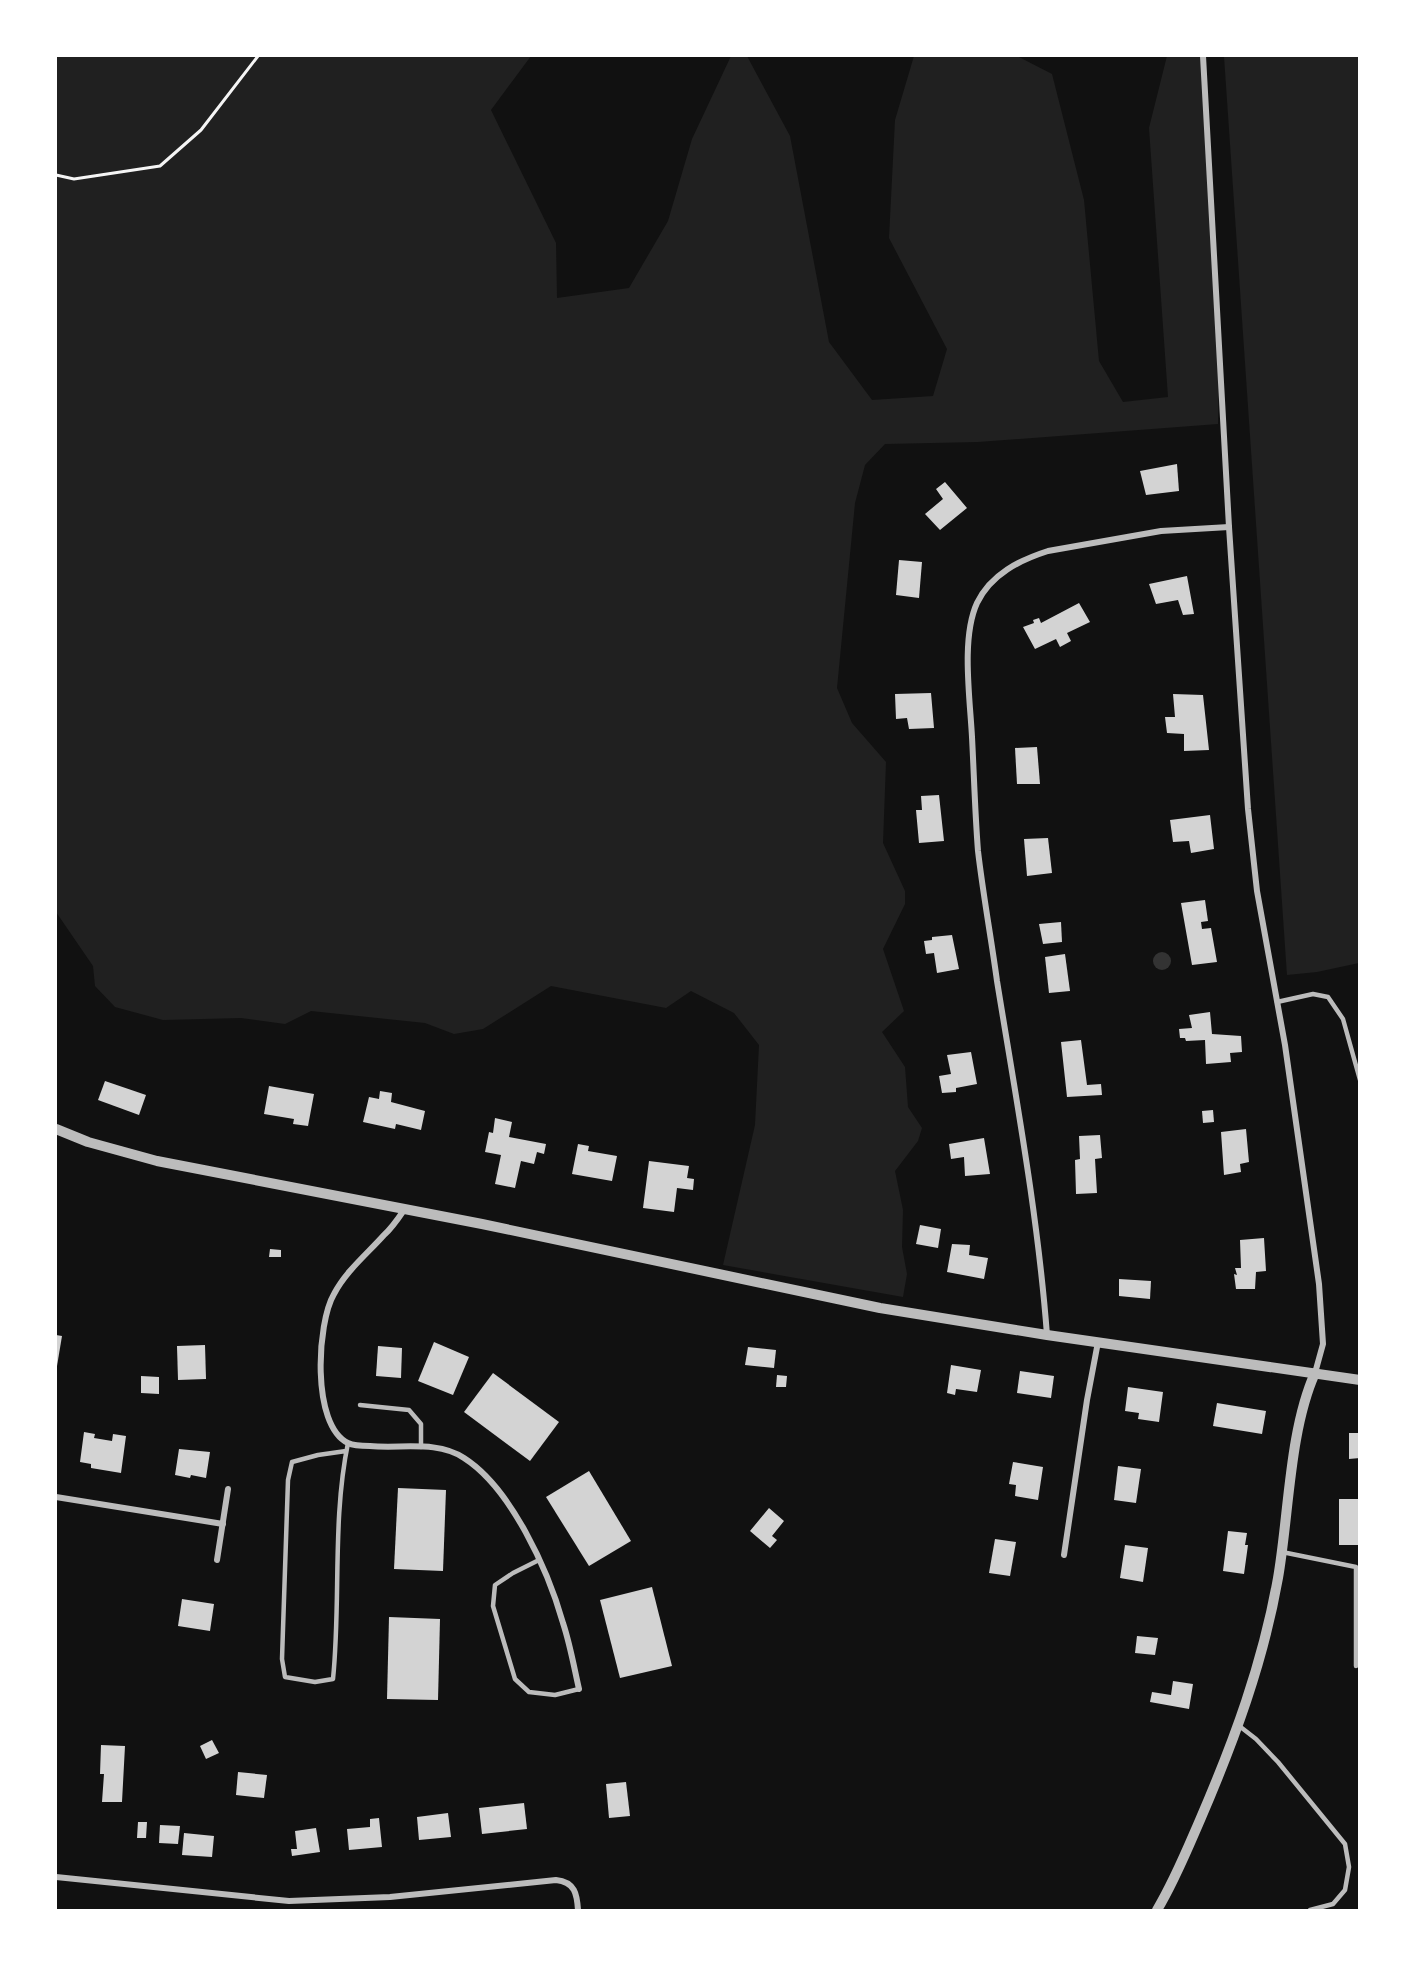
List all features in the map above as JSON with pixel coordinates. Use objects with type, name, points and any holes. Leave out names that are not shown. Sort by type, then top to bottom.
[{"type":"street","points":[[1157,1911],[1186,1851],[1239,1725],[1256,1675],[1267,1636],[1282,1552],[1299,1428],[1306,1396],[1323,1344],[1320,1294],[1300,1143],[1257,891],[1248,810],[1229,527],[1203,56]]},
{"type":"street","points":[[1047,1335],[1040,1258],[978,850],[968,641],[972,618],[978,601],[990,584],[1004,571],[1035,555],[1161,531],[1229,527]]},
{"type":"street","points":[[56,1130],[88,1143],[157,1161],[516,1231],[848,1302],[1047,1335],[1359,1380]]},
{"type":"street","points":[[404,1210],[387,1233],[346,1276],[328,1304],[323,1331],[323,1395],[329,1418],[335,1431],[348,1443],[376,1447],[421,1447],[449,1450],[464,1458],[495,1486],[507,1501],[539,1560],[553,1593],[563,1622],[579,1689]]},
{"type":"street","points":[[1064,1555],[1098,1342]]},
{"type":"street","points":[[217,1560],[228,1489]]},
{"type":"street","points":[[56,1497],[223,1524]]},
{"type":"street","points":[[56,1877],[289,1901],[390,1898],[556,1880],[566,1881],[572,1887],[577,1898],[578,1911]]},
{"type":"lane","points":[[1277,1002],[1313,994],[1328,997],[1343,1019],[1359,1080]]},
{"type":"lane","points":[[360,1405],[409,1410],[421,1424],[421,1447]]},
{"type":"lane","points":[[346,1451],[292,1462],[288,1480],[282,1659],[285,1677],[315,1682],[333,1679],[337,1632],[340,1496],[348,1443]]},
{"type":"lane","points":[[1282,1552],[1356,1567],[1356,1666]]},
{"type":"lane","points":[[539,1560],[495,1585],[493,1606],[515,1679],[529,1692],[555,1695],[579,1689]]},
{"type":"lane","points":[[1239,1725],[1278,1762],[1345,1844],[1349,1867],[1346,1890],[1334,1904],[1310,1911]]},
{"type":"path","points":[[56,175],[74,179],[160,166],[201,130],[258,56]]},
{"type":"shaded area","points":[[56,56],[531,56],[491,110],[556,243],[557,298],[629,288],[668,221],[692,139],[731,56],[747,56],[790,136],[829,342],[872,400],[933,396],[947,349],[889,238],[895,120],[914,56],[1017,56],[1052,74],[1084,200],[1099,361],[1123,402],[1168,397],[1149,128],[1167,56],[1203,56],[1219,342],[1218,424],[978,442],[885,444],[865,465],[855,503],[837,688],[852,723],[886,762],[883,843],[905,891],[905,904],[883,949],[904,1011],[882,1032],[905,1067],[908,1107],[922,1128],[918,1141],[895,1171],[903,1210],[902,1247],[907,1274],[903,1297],[723,1265],[755,1125],[759,1045],[734,1013],[691,991],[666,1008],[551,986],[483,1029],[454,1034],[425,1023],[311,1011],[285,1024],[241,1018],[163,1020],[115,1007],[95,986],[93,966],[56,912]]},
{"type":"shaded area","points":[[1224,56],[1359,56],[1359,963],[1317,972],[1287,975]]},
{"type":"shaded area","points":[[1158,952],[1166,952],[1171,957],[1169,968],[1158,970],[1153,965],[1153,957]]},
{"type":"building","points":[[1177,464],[1179,491],[1146,495],[1140,471]]},
{"type":"building","points":[[945,482],[967,508],[940,530],[925,514],[943,499],[936,489]]},
{"type":"building","points":[[899,560],[922,562],[919,598],[896,595]]},
{"type":"building","points":[[1187,576],[1194,614],[1183,615],[1178,600],[1156,604],[1149,584]]},
{"type":"building","points":[[1079,603],[1090,622],[1067,633],[1071,641],[1060,647],[1056,639],[1035,649],[1023,627],[1034,623],[1033,620],[1039,618],[1041,623]]},
{"type":"building","points":[[931,693],[934,728],[909,729],[907,718],[896,719],[895,694]]},
{"type":"building","points":[[1173,694],[1203,695],[1209,750],[1184,751],[1184,734],[1167,733],[1165,717],[1175,717]]},
{"type":"building","points":[[1037,747],[1040,784],[1017,784],[1015,748]]},
{"type":"building","points":[[939,795],[944,841],[919,843],[916,810],[922,810],[921,796]]},
{"type":"building","points":[[1210,815],[1214,849],[1191,853],[1189,841],[1173,842],[1170,820]]},
{"type":"building","points":[[1048,838],[1052,873],[1027,876],[1024,839]]},
{"type":"building","points":[[1205,900],[1208,921],[1201,922],[1202,929],[1211,928],[1217,962],[1192,965],[1181,903]]},
{"type":"building","points":[[1061,922],[1062,942],[1043,944],[1039,924]]},
{"type":"building","points":[[952,935],[959,969],[937,973],[934,953],[926,954],[924,941],[932,940],[932,937]]},
{"type":"building","points":[[1065,954],[1070,991],[1049,993],[1045,957]]},
{"type":"building","points":[[1210,1012],[1212,1034],[1241,1036],[1242,1052],[1230,1053],[1231,1062],[1206,1064],[1205,1040],[1186,1041],[1185,1038],[1180,1038],[1179,1029],[1192,1028],[1189,1015]]},
{"type":"building","points":[[1081,1040],[1087,1085],[1101,1084],[1102,1095],[1067,1097],[1061,1042]]},
{"type":"building","points":[[971,1052],[977,1084],[956,1088],[956,1092],[942,1093],[939,1076],[951,1074],[947,1055]]},
{"type":"building","points":[[105,1081],[146,1095],[139,1115],[98,1100]]},
{"type":"building","points":[[269,1086],[314,1094],[308,1126],[293,1124],[294,1119],[264,1114]]},
{"type":"building","points":[[380,1091],[392,1093],[391,1102],[425,1111],[421,1130],[396,1124],[395,1129],[363,1122],[369,1097],[379,1099]]},
{"type":"building","points":[[1213,1110],[1214,1122],[1203,1123],[1202,1111]]},
{"type":"building","points":[[495,1118],[512,1122],[509,1137],[546,1144],[544,1154],[537,1152],[534,1164],[521,1161],[515,1188],[495,1184],[501,1155],[485,1152],[489,1132],[493,1133]]},
{"type":"building","points":[[1246,1129],[1249,1162],[1240,1164],[1241,1172],[1224,1175],[1221,1132]]},
{"type":"building","points":[[1100,1135],[1102,1158],[1095,1159],[1097,1193],[1076,1194],[1075,1160],[1080,1159],[1079,1136]]},
{"type":"building","points":[[984,1138],[990,1174],[965,1176],[964,1157],[951,1159],[949,1144]]},
{"type":"building","points":[[578,1144],[589,1146],[588,1151],[617,1156],[612,1181],[572,1174]]},
{"type":"building","points":[[649,1161],[689,1166],[687,1178],[694,1179],[693,1190],[677,1188],[674,1212],[643,1208]]},
{"type":"building","points":[[920,1225],[941,1229],[938,1248],[916,1244]]},
{"type":"building","points":[[1264,1238],[1266,1271],[1256,1272],[1255,1289],[1236,1289],[1235,1268],[1241,1268],[1240,1240]]},
{"type":"building","points":[[952,1244],[970,1245],[969,1255],[988,1258],[984,1279],[947,1272]]},
{"type":"building","points":[[270,1249],[281,1250],[281,1257],[269,1257]]},
{"type":"building","points":[[1119,1279],[1151,1281],[1150,1299],[1119,1296]]},
{"type":"building","points":[[56,1335],[62,1336],[57,1366],[56,1366]]},
{"type":"building","points":[[434,1342],[469,1357],[453,1395],[418,1381]]},
{"type":"building","points":[[205,1345],[206,1379],[178,1380],[177,1346]]},
{"type":"building","points":[[378,1346],[402,1348],[401,1378],[376,1376]]},
{"type":"building","points":[[748,1347],[776,1350],[774,1368],[745,1365]]},
{"type":"building","points":[[951,1365],[981,1370],[977,1392],[956,1389],[955,1395],[947,1393]]},
{"type":"building","points":[[1020,1371],[1054,1376],[1051,1398],[1017,1393]]},
{"type":"building","points":[[493,1373],[559,1422],[530,1461],[464,1412]]},
{"type":"building","points":[[777,1375],[787,1376],[786,1387],[776,1387]]},
{"type":"building","points":[[141,1376],[159,1377],[159,1394],[141,1393]]},
{"type":"building","points":[[1128,1387],[1163,1392],[1159,1422],[1138,1419],[1139,1413],[1125,1411]]},
{"type":"building","points":[[1217,1403],[1266,1411],[1262,1434],[1213,1426]]},
{"type":"building","points":[[84,1432],[95,1434],[94,1438],[112,1441],[113,1434],[126,1436],[121,1473],[91,1468],[91,1464],[80,1462]]},
{"type":"building","points":[[1349,1433],[1360,1433],[1360,1458],[1349,1459]]},
{"type":"building","points":[[179,1449],[210,1452],[206,1478],[175,1475]]},
{"type":"building","points":[[1013,1462],[1043,1467],[1038,1500],[1015,1496],[1016,1485],[1009,1484]]},
{"type":"building","points":[[1118,1466],[1141,1469],[1136,1503],[1114,1500]]},
{"type":"building","points":[[589,1471],[631,1541],[589,1566],[546,1497]]},
{"type":"building","points":[[398,1488],[446,1490],[443,1571],[394,1569]]},
{"type":"building","points":[[1339,1499],[1360,1499],[1360,1545],[1339,1545]]},
{"type":"building","points":[[769,1508],[784,1521],[772,1536],[777,1540],[770,1548],[750,1531]]},
{"type":"building","points":[[1228,1531],[1247,1533],[1245,1545],[1248,1545],[1244,1574],[1223,1571]]},
{"type":"building","points":[[995,1539],[1016,1542],[1010,1576],[989,1573]]},
{"type":"building","points":[[1125,1545],[1148,1548],[1143,1582],[1120,1578]]},
{"type":"building","points":[[652,1587],[672,1666],[620,1678],[600,1600]]},
{"type":"building","points":[[182,1599],[214,1604],[210,1631],[178,1626]]},
{"type":"building","points":[[389,1617],[440,1619],[438,1700],[387,1699]]},
{"type":"building","points":[[1137,1636],[1158,1638],[1155,1655],[1135,1653]]},
{"type":"building","points":[[1173,1681],[1193,1684],[1189,1709],[1150,1702],[1152,1692],[1171,1695]]},
{"type":"building","points":[[212,1740],[219,1753],[206,1759],[200,1746]]},
{"type":"building","points":[[101,1745],[125,1746],[122,1802],[102,1802],[104,1774],[100,1774]]},
{"type":"building","points":[[238,1772],[267,1775],[264,1798],[236,1795]]},
{"type":"building","points":[[626,1782],[630,1816],[609,1818],[606,1784]]},
{"type":"building","points":[[524,1803],[527,1829],[482,1834],[479,1808]]},
{"type":"building","points":[[448,1813],[451,1837],[419,1840],[417,1817]]},
{"type":"building","points":[[379,1818],[382,1847],[349,1850],[347,1829],[370,1827],[370,1819]]},
{"type":"building","points":[[138,1822],[147,1822],[146,1838],[137,1838]]},
{"type":"building","points":[[160,1825],[180,1826],[178,1844],[159,1843]]},
{"type":"building","points":[[316,1828],[320,1852],[292,1856],[291,1849],[297,1849],[295,1831]]},
{"type":"building","points":[[184,1833],[214,1836],[212,1857],[182,1855]]}]
